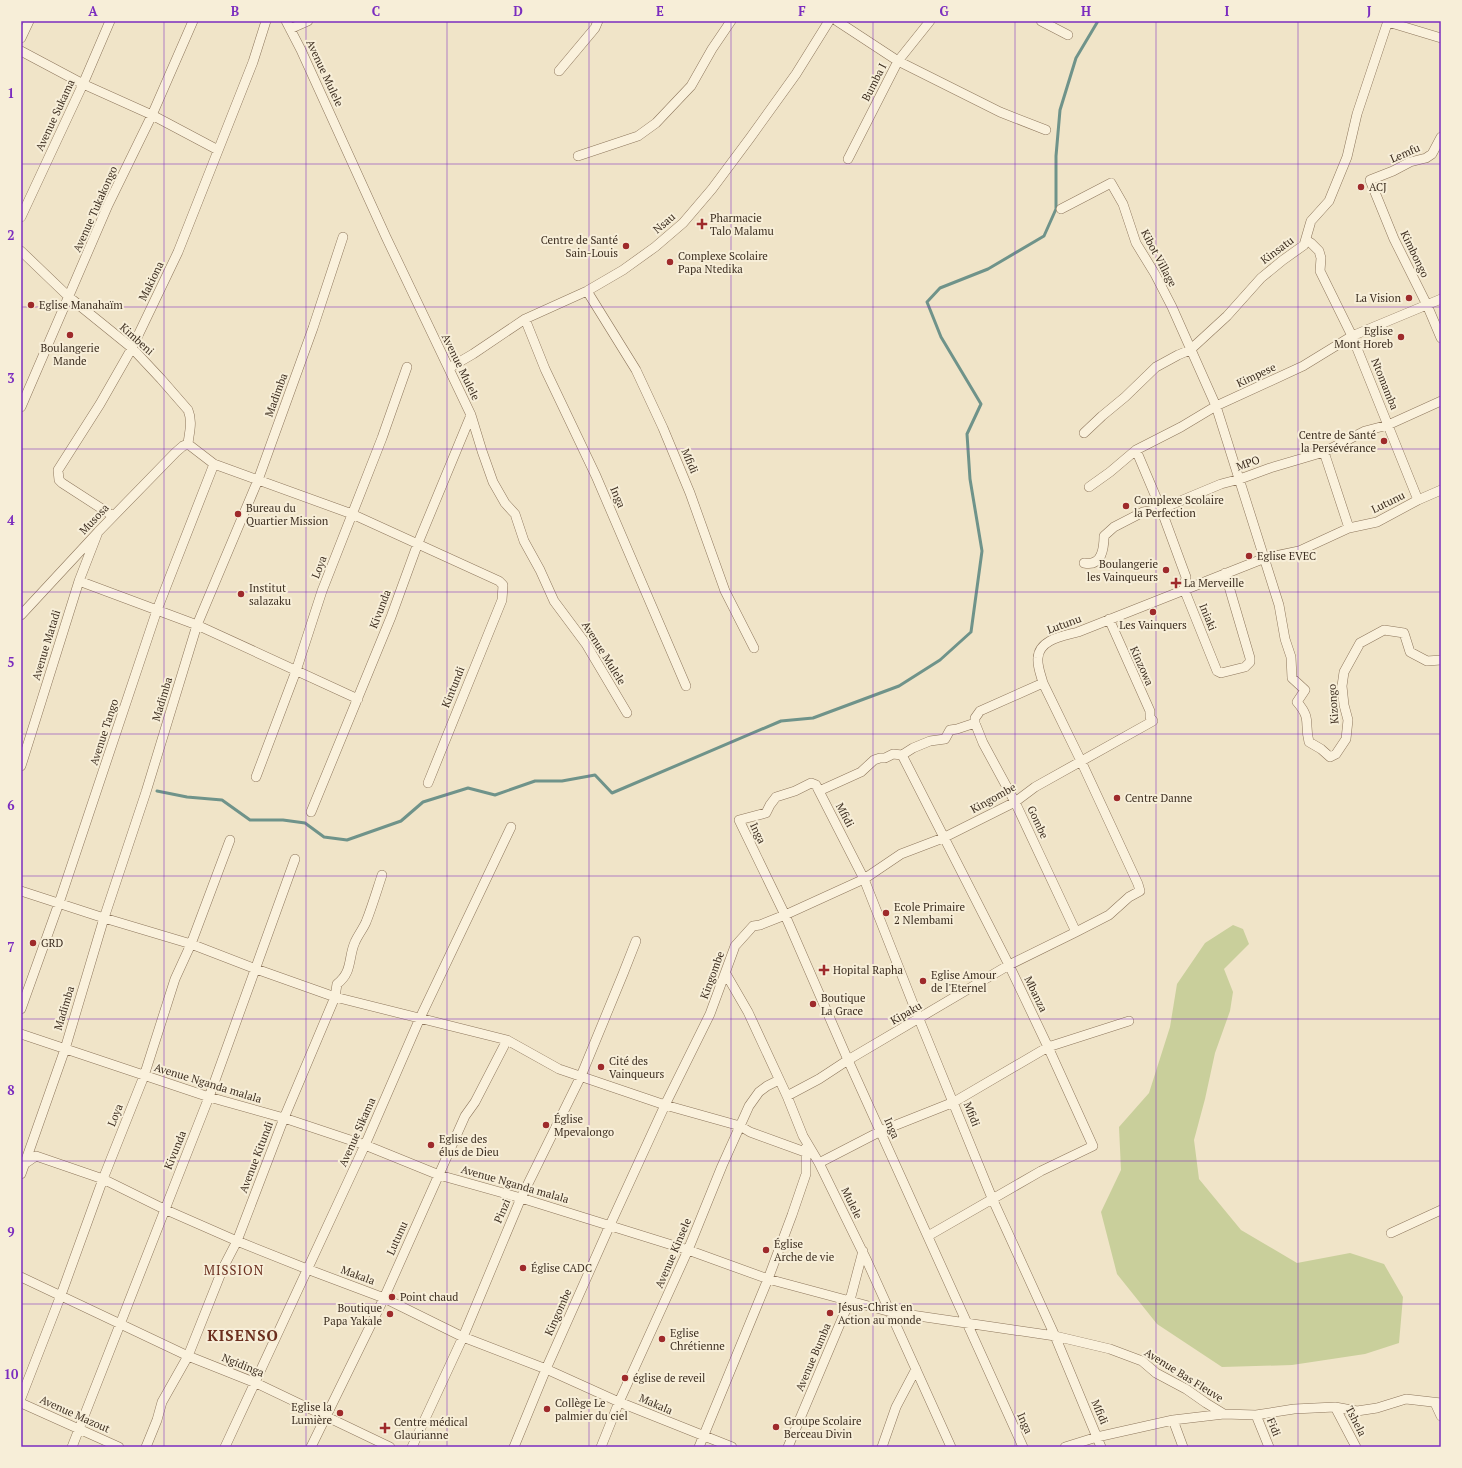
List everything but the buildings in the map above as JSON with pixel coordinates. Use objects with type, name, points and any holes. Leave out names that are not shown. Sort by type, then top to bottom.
[{"type":"street","points":[[21,38],[29,21]]},
{"type":"street","name":"Avenue Sukama","points":[[21,217],[83,84],[110,21]]},
{"type":"street","name":"Avenue Tukakongo","points":[[21,407],[108,205],[152,115],[193,21]]},
{"type":"street","name":"Makiona","points":[[113,516],[58,480],[58,470],[100,404],[132,348],[178,252],[253,62],[266,21]]},
{"type":"street","points":[[288,25],[308,21]]},
{"type":"street","points":[[559,70],[595,28],[598,21]]},
{"type":"street","points":[[578,156],[638,136],[656,123],[691,86],[712,49],[731,21]]},
{"type":"street","name":"Nsau","points":[[449,368],[473,354],[525,319],[588,291],[624,270],[655,247],[683,223],[712,189],[796,74],[829,21]]},
{"type":"street","points":[[837,21],[898,61],[1000,112],[1046,130]]},
{"type":"street","name":"Bumba I","points":[[848,159],[898,61],[930,21]]},
{"type":"street","points":[[1041,21],[1068,35]]},
{"type":"street","points":[[1388,21],[1441,38]]},
{"type":"street","name":"Kinsatu","points":[[1084,433],[1156,367],[1190,350],[1227,316],[1261,278],[1304,245],[1311,221],[1328,201],[1348,158],[1357,114],[1388,21]]},
{"type":"street","name":"Avenue Mulele","points":[[288,25],[301,50],[386,237],[471,415],[493,482],[505,503],[515,514],[527,550],[540,570],[554,601],[586,644],[628,713]]},
{"type":"street","points":[[21,51],[83,84],[152,115],[218,150]]},
{"type":"street","name":"Lemfu","points":[[1370,180],[1393,171],[1410,162],[1426,158],[1432,154],[1441,137]]},
{"type":"street","name":"Kimbongo","points":[[1370,180],[1394,240],[1427,305],[1441,338]]},
{"type":"street","name":"Kibot Village","points":[[1061,209],[1111,184],[1123,204],[1136,243],[1155,274],[1172,307],[1190,350]]},
{"type":"street","name":"Madimba","points":[[22,1168],[65,1049],[104,918],[146,792],[197,625],[258,480],[313,328],[343,237]]},
{"type":"street","name":"Ntomamba","points":[[1306,240],[1319,251],[1321,258],[1320,271],[1352,336],[1418,500]]},
{"type":"street","name":"Kimbeni","points":[[21,251],[69,297],[132,348],[188,410],[191,421],[188,444]]},
{"type":"street","name":"Mfidi","points":[[588,291],[636,370],[656,413],[690,493],[725,591],[754,648]]},
{"type":"street","name":"Kimpese","points":[[1089,487],[1110,472],[1136,450],[1181,427],[1216,406],[1303,366],[1352,336],[1441,299]]},
{"type":"street","name":"Inga","points":[[525,319],[545,369],[596,476],[686,686]]},
{"type":"street","points":[[1190,350],[1216,406],[1265,558]]},
{"type":"street","name":"Loya","points":[[256,777],[296,671],[322,592],[382,438],[407,367]]},
{"type":"street","name":"MPO","points":[[1084,563],[1089,564],[1096,561],[1101,556],[1104,548],[1104,536],[1114,527],[1143,512],[1161,509],[1221,484],[1324,452],[1365,431],[1388,425],[1441,401]]},
{"type":"street","name":"Kivunda","points":[[311,812],[358,699],[391,617],[418,543],[471,415]]},
{"type":"street","points":[[188,444],[214,464],[352,514],[418,543]]},
{"type":"street","name":"Musosa","points":[[21,615],[113,516],[176,452],[188,444]]},
{"type":"street","name":"Iniaki","points":[[1136,450],[1161,509],[1186,577],[1184,589],[1218,673],[1245,667],[1250,662],[1225,573]]},
{"type":"street","points":[[1324,452],[1349,528]]},
{"type":"street","name":"Avenue Tango","points":[[21,1009],[59,903],[157,610],[214,464]]},
{"type":"street","name":"Lutunu","points":[[1140,891],[1081,761],[1043,683],[1038,658],[1040,650],[1044,645],[1055,639],[1078,632],[1108,619],[1146,606],[1225,573],[1265,558],[1299,551],[1349,528],[1377,522],[1418,500],[1441,490]]},
{"type":"street","name":"Avenue Matadi","points":[[21,766],[79,581],[98,532]]},
{"type":"street","name":"Kintundi","points":[[418,543],[499,581],[503,585],[502,600],[428,783]]},
{"type":"street","name":"Kizongo","points":[[1265,558],[1279,605],[1285,639],[1291,658],[1292,678],[1305,690],[1297,702],[1305,712],[1308,720],[1306,731],[1309,742],[1321,749],[1330,757],[1336,754],[1346,739],[1348,720],[1344,705],[1342,686],[1344,672],[1360,643],[1384,630],[1404,633],[1410,652],[1427,661],[1441,660]]},
{"type":"street","points":[[79,581],[197,625],[358,699]]},
{"type":"street","name":"Kinzowa","points":[[1108,619],[1153,721]]},
{"type":"street","points":[[819,791],[861,772],[874,760],[885,758],[893,754],[902,755],[930,741],[945,739],[950,730],[975,723],[975,718],[980,711],[1043,683]]},
{"type":"street","name":"Kingombe","points":[[514,1447],[546,1369],[610,1225],[665,1105],[710,1014],[726,974],[735,946],[753,926],[760,925],[785,915],[864,879],[901,854],[944,838],[1015,802],[1035,787],[1050,780],[1153,721]]},
{"type":"street","name":"Gombe","points":[[975,723],[1015,802],[1076,932]]},
{"type":"street","name":"Mbanza","points":[[902,755],[1009,965],[1093,1146],[992,1198]]},
{"type":"street","name":"Inga","points":[[819,791],[816,785],[811,783],[795,791],[776,797],[766,813],[739,820],[785,915],[848,1060],[1023,1447]]},
{"type":"street","name":"Mfidi","points":[[819,791],[864,879],[992,1198],[1055,1336],[1101,1447]]},
{"type":"street","name":"Avenue Sikama","points":[[225,1447],[256,1383],[365,1145],[420,1018],[511,827]]},
{"type":"street","name":"Loya","points":[[21,1398],[144,1076],[175,979],[191,944],[230,840]]},
{"type":"street","name":"Kivunda","points":[[72,1447],[209,1097],[296,859]]},
{"type":"street","name":"Avenue Kitundi","points":[[146,1447],[158,1420],[162,1402],[188,1356],[223,1268],[237,1241],[284,1118],[335,997],[337,984],[343,979],[351,962],[355,942],[365,924],[382,874]]},
{"type":"street","points":[[21,891],[191,944],[335,997],[507,1040],[540,1060],[560,1069],[665,1105],[740,1126],[750,1132],[806,1148],[806,1174],[802,1189],[768,1279],[699,1447]]},
{"type":"street","name":"Kipaku","points":[[787,1096],[819,1079],[848,1060],[1009,965],[1109,915],[1129,897],[1140,891]]},
{"type":"street","name":"Pinzi","points":[[412,1447],[462,1337],[521,1198],[581,1076],[636,941]]},
{"type":"street","name":"Mulele","points":[[726,974],[748,1012],[787,1096],[806,1148],[819,1164],[863,1251],[951,1447]]},
{"type":"street","points":[[819,1164],[881,1131],[954,1102],[1048,1047],[1129,1021]]},
{"type":"street","name":"Avenue Nganda malala","points":[[21,1034],[209,1097],[284,1118],[365,1145],[439,1175],[610,1225],[688,1250],[768,1279],[891,1312]]},
{"type":"street","name":"Lutunu","points":[[311,1447],[384,1298],[465,1116],[475,1102],[507,1040]]},
{"type":"street","name":"Avenue Kinsele","points":[[601,1447],[619,1402],[688,1250],[722,1166],[749,1106],[756,1095],[767,1086],[779,1080]]},
{"type":"street","name":"Makala","points":[[22,1168],[36,1156],[103,1180],[237,1241],[384,1298],[462,1337],[546,1369],[619,1402],[732,1447]]},
{"type":"street","points":[[928,1236],[992,1198]]},
{"type":"street","points":[[1391,1233],[1441,1210]]},
{"type":"street","name":"Avenue Bumba","points":[[788,1447],[850,1300],[863,1251]]},
{"type":"street","name":"Ngidinga","points":[[21,1277],[188,1356],[256,1383],[390,1447]]},
{"type":"street","name":"Avenue Bas Fleuve","points":[[891,1312],[1055,1336],[1099,1346],[1142,1361],[1156,1373],[1186,1389],[1224,1414],[1256,1415],[1294,1409],[1335,1407],[1357,1411],[1377,1408],[1406,1399],[1438,1403]]},
{"type":"street","points":[[882,1447],[896,1407],[916,1369]]},
{"type":"street","name":"Avenue Mazout","points":[[21,1403],[119,1447]]},
{"type":"street","points":[[1438,1403],[1441,1416]]},
{"type":"street","name":"Tshela","points":[[1335,1407],[1356,1447]]},
{"type":"street","points":[[1065,1447],[1173,1420],[1224,1414]]},
{"type":"street","name":"Fidi","points":[[1256,1415],[1269,1447]]},
{"type":"street","points":[[1173,1420],[1183,1447]]},
{"type":"green space","points":[[1233,925],[1243,929],[1249,944],[1224,969],[1233,992],[1230,1011],[1215,1053],[1194,1140],[1199,1179],[1241,1230],[1297,1263],[1350,1253],[1384,1264],[1403,1297],[1399,1343],[1365,1354],[1292,1365],[1222,1367],[1157,1324],[1117,1274],[1101,1212],[1121,1170],[1119,1127],[1149,1093],[1170,1027],[1177,984],[1205,943]]},
{"type":"waterway","points":[[157,791],[187,797],[222,800],[250,820],[283,820],[305,823],[324,837],[347,840],[401,821],[423,802],[468,788],[495,795],[535,781],[562,781],[595,775],[612,793],[781,721],[813,718],[899,686],[940,660],[971,632],[982,551],[970,479],[967,434],[981,404],[941,337],[927,302],[940,288],[988,269],[1044,236],[1056,209],[1056,156],[1060,110],[1076,58],[1098,21]]},
{"type":"place","name":"ACJ","points":[[1361,187]]},
{"type":"place","name":"Pharmacie Talo Malamu","points":[[702,224]]},
{"type":"place","name":"Centre de Santé Sain-Louis","points":[[626,246]]},
{"type":"place","name":"Complexe Scolaire Papa Ntedika","points":[[670,262]]},
{"type":"place","name":"La Vision","points":[[1409,298]]},
{"type":"place","name":"Eglise Manahaïm","points":[[31,305]]},
{"type":"place","name":"Boulangerie Mande","points":[[70,335]]},
{"type":"place","name":"Eglise Mont Horeb","points":[[1401,337]]},
{"type":"place","name":"Centre de Santé la Persévérance","points":[[1384,441]]},
{"type":"place","name":"Complexe Scolaire la Perfection","points":[[1126,506]]},
{"type":"place","name":"Bureau du Quartier Mission","points":[[238,514]]},
{"type":"place","name":"Eglise EVEC","points":[[1249,556]]},
{"type":"place","name":"Boulangerie les Vainqueurs","points":[[1166,570]]},
{"type":"place","name":"La Merveille","points":[[1176,583]]},
{"type":"place","name":"Institut salazaku","points":[[241,594]]},
{"type":"place","name":"Les Vainquers","points":[[1153,612]]},
{"type":"place","name":"Centre Danne","points":[[1117,798]]},
{"type":"place","name":"Ecole Primaire 2 Nlembami","points":[[886,913]]},
{"type":"place","name":"GRD","points":[[33,943]]},
{"type":"place","name":"Hopital Rapha","points":[[824,970]]},
{"type":"place","name":"Eglise Amour de l'Eternel","points":[[923,981]]},
{"type":"place","name":"Boutique La Grace","points":[[813,1004]]},
{"type":"place","name":"Cité des Vainqueurs","points":[[601,1067]]},
{"type":"place","name":"Église Mpevalongo","points":[[546,1125]]},
{"type":"place","name":"Eglise des élus de Dieu","points":[[431,1145]]},
{"type":"place","name":"Église Arche de vie","points":[[766,1250]]},
{"type":"place","name":"Église CADC","points":[[523,1268]]},
{"type":"place","name":"Point chaud","points":[[392,1297]]},
{"type":"place","name":"Jésus-Christ en Action au monde","points":[[830,1313]]},
{"type":"place","name":"Boutique Papa Yakale","points":[[390,1314]]},
{"type":"place","name":"Eglise Chrétienne","points":[[662,1339]]},
{"type":"place","name":"église de reveil","points":[[625,1378]]},
{"type":"place","name":"Collège Le palmier du ciel","points":[[547,1409]]},
{"type":"place","name":"Eglise la Lumière","points":[[340,1413]]},
{"type":"place","name":"Groupe Scolaire Berceau Divin","points":[[776,1427]]},
{"type":"place","name":"Centre médical Glaurianne","points":[[385,1428]]},
{"type":"district","name":"MISSION","points":[[234,1270]]},
{"type":"district","name":"KISENSO","points":[[243,1335]]}]
